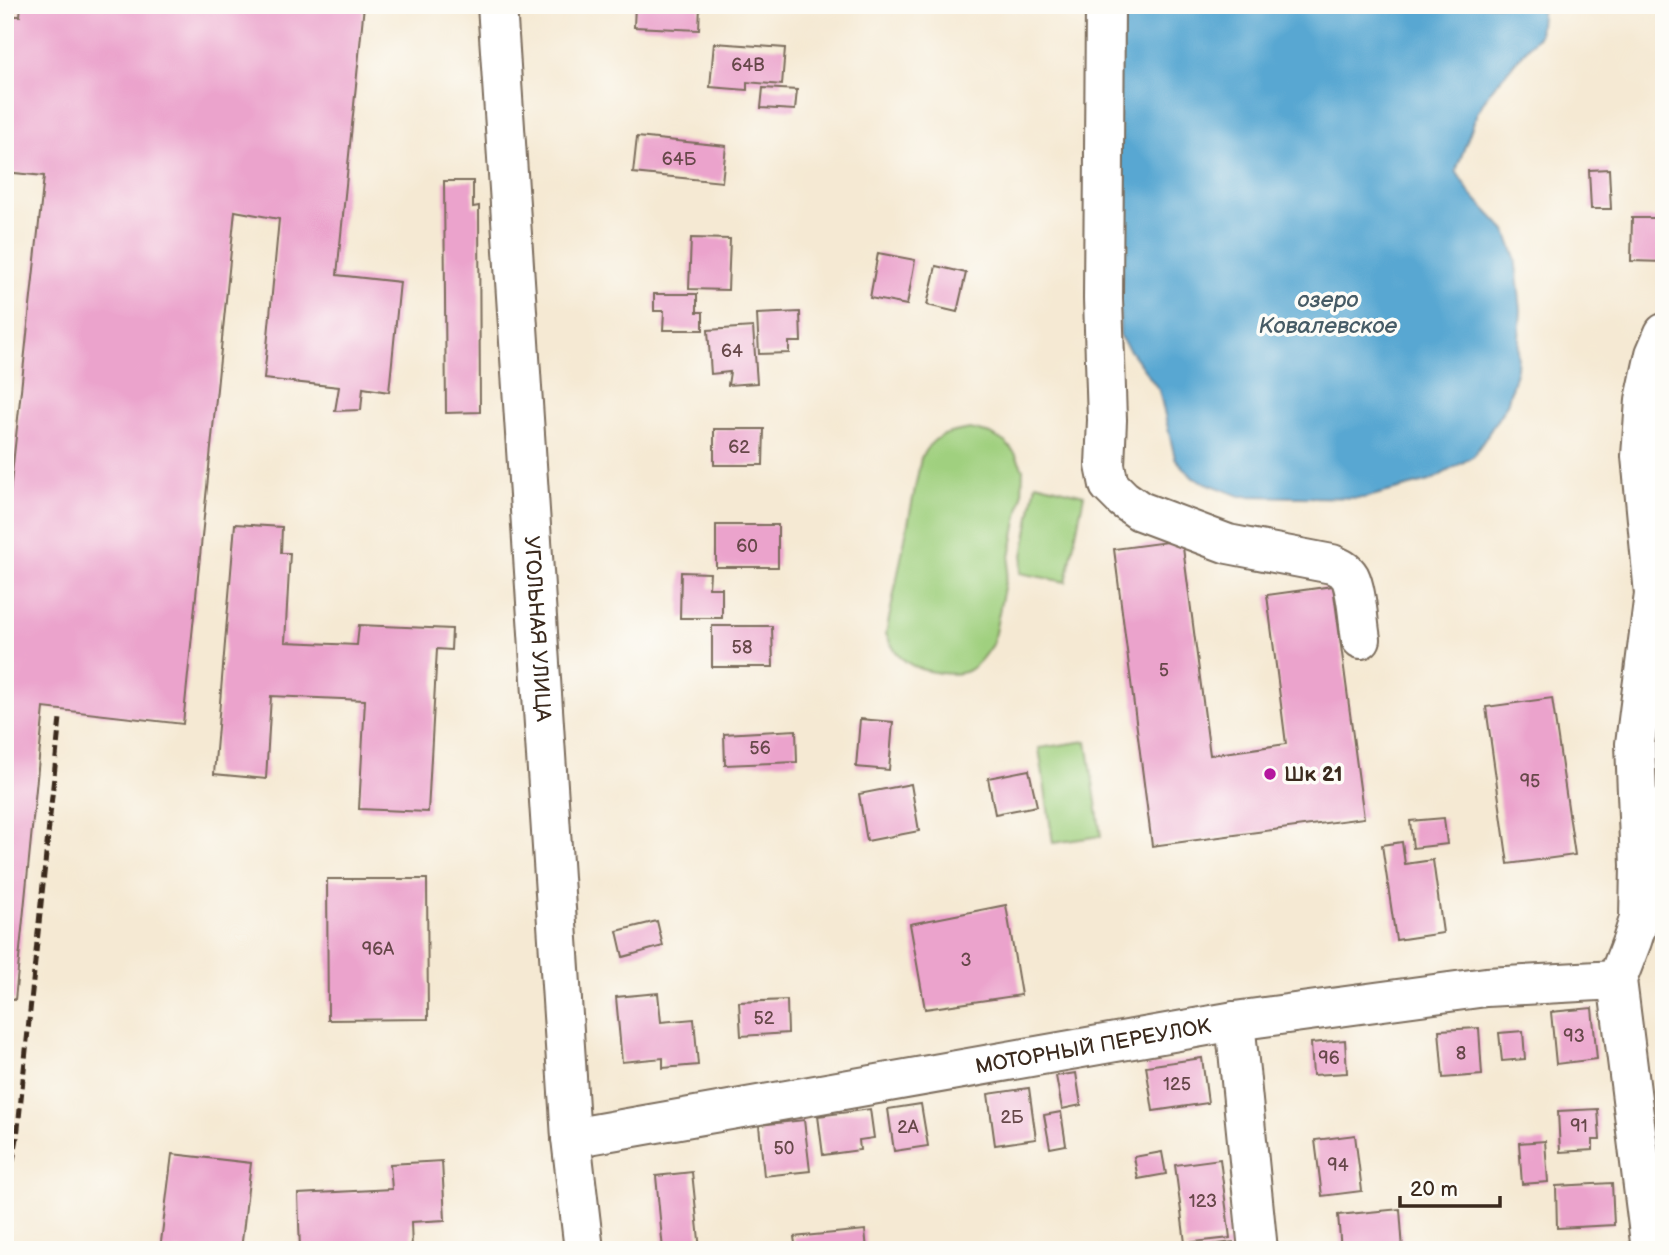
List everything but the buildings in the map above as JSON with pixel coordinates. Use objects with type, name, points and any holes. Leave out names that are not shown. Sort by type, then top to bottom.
[{"type":"street","name":"УГОЛЬНАЯ УЛИЦА","points":[[497,5],[571,1138],[584,1250]]},
{"type":"street","points":[[1105,5],[1102,299],[1107,420],[1105,464],[1109,485],[1123,499],[1140,510],[1228,544],[1342,568],[1349,575],[1353,588],[1361,639]]},
{"type":"street","points":[[1651,1250],[1617,980],[1639,919],[1640,865],[1635,744],[1654,594],[1642,456],[1644,400],[1655,354],[1664,333]]},
{"type":"street","name":"МОТОРНЫЙ ПЕРЕУЛОК","points":[[571,1138],[1235,1021],[1486,987],[1617,980]]},
{"type":"street","points":[[1235,1021],[1258,1250]]},
{"type":"green space","points":[[970,429],[991,434],[1006,443],[1015,453],[1023,469],[1022,496],[993,643],[979,662],[967,671],[940,673],[921,669],[907,662],[895,651],[886,634],[921,458],[930,444],[941,436]]},
{"type":"green space","points":[[1036,483],[1084,495],[1066,582],[1020,573]]},
{"type":"green space","points":[[1087,741],[1101,836],[1053,843],[1039,748]]},
{"type":"water","name":"озеро Ковалевское","points":[[1114,5],[1542,5],[1539,35],[1490,91],[1477,113],[1456,171],[1470,193],[1506,231],[1515,256],[1521,310],[1517,368],[1507,404],[1474,456],[1430,481],[1364,498],[1240,496],[1193,478],[1175,458],[1159,390],[1120,337]]},
{"type":"railway","points":[[5,1206],[17,1138],[60,718]]},
{"type":"place","name":"Шк 21","points":[[1270,774]]}]
